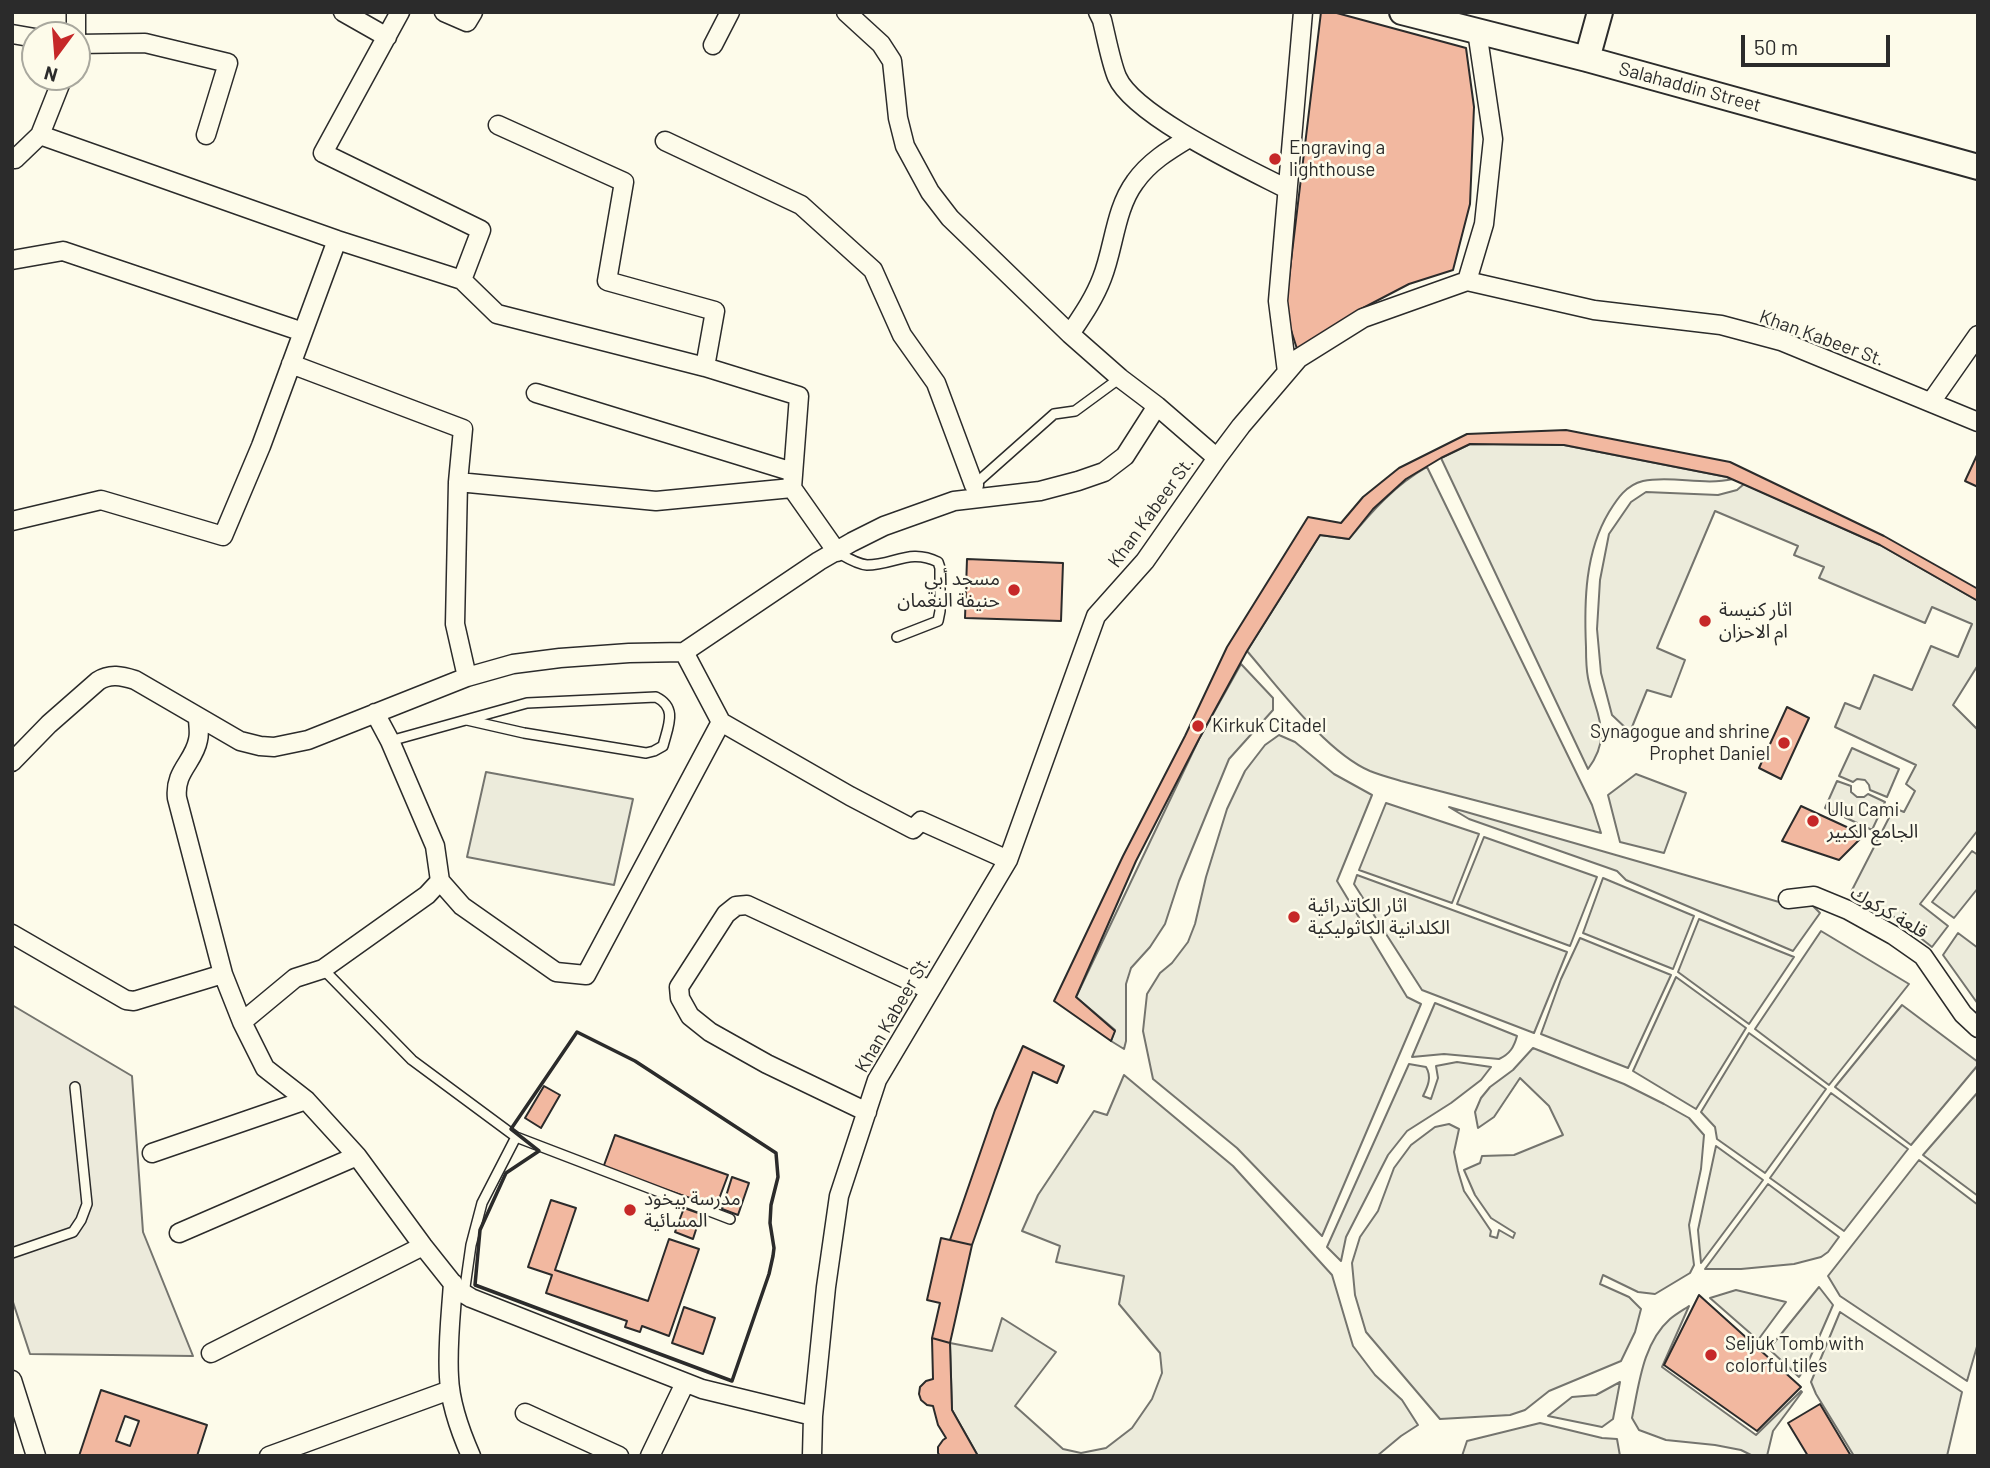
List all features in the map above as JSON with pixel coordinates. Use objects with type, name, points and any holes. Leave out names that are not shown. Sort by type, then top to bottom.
[{"type":"street","points":[[343,12],[387,37]]},
{"type":"street","points":[[400,12],[323,153],[481,230],[462,279]]},
{"type":"street","points":[[444,12],[467,22],[473,12]]},
{"type":"street","points":[[713,45],[730,12]]},
{"type":"street","points":[[846,12],[881,44],[892,61],[898,118],[905,146],[930,192],[950,218],[1070,334],[1217,458]]},
{"type":"street","points":[[1098,12],[1117,77],[1128,93],[1189,138],[1287,189]]},
{"type":"street","points":[[1287,372],[1278,301],[1303,12]]},
{"type":"street","name":"Salahaddin Street","points":[[1402,12],[1587,58],[1978,167]]},
{"type":"street","points":[[1587,58],[1600,12]]},
{"type":"street","points":[[1467,282],[1484,224],[1493,139],[1477,32]]},
{"type":"street","points":[[91,44],[145,43],[228,63],[206,135]]},
{"type":"street","points":[[12,158],[15,159],[40,135],[57,91]]},
{"type":"street","points":[[498,125],[624,182],[607,281],[715,312],[705,367]]},
{"type":"street","points":[[40,135],[337,240],[462,279],[497,314],[705,367],[799,396],[792,480],[837,551]]},
{"type":"street","points":[[1070,334],[1089,306],[1103,278],[1125,200],[1135,182],[1163,154],[1189,138]]},
{"type":"street","points":[[665,141],[801,205],[873,270],[902,335],[936,383],[974,492]]},
{"type":"street","points":[[12,521],[101,500],[223,536],[261,446],[337,240]]},
{"type":"street","points":[[12,260],[63,251],[303,332]]},
{"type":"street","name":"Khan Kabeer St.","points":[[812,1456],[825,1287],[839,1196],[877,1080],[1008,860],[1096,616],[1145,561],[1241,426],[1299,358],[1363,318],[1467,282],[1594,310],[1733,328],[1780,341],[1978,422]]},
{"type":"street","points":[[1931,402],[1978,335]]},
{"type":"street","points":[[292,364],[463,429],[458,482],[455,624],[467,677]]},
{"type":"street","points":[[536,393],[792,480]]},
{"type":"street","points":[[12,762],[49,724],[107,676],[122,676],[135,680],[240,741],[260,747],[274,747],[308,740],[467,677],[513,664],[629,653],[684,652],[819,561],[884,526],[974,492],[1040,491],[1104,471],[1125,456],[1157,406]]},
{"type":"street","points":[[458,482],[656,501],[792,480]]},
{"type":"street","points":[[684,652],[721,722],[850,796],[914,829],[921,821],[1008,860]]},
{"type":"street","points":[[375,713],[390,741],[435,846],[440,881],[462,906],[556,972],[586,975],[721,722]]},
{"type":"street","points":[[198,717],[199,739],[180,775],[176,790],[223,974],[242,1022],[265,1068],[306,1100],[357,1156],[458,1289],[685,1382],[735,1398],[813,1416]]},
{"type":"street","points":[[242,1022],[295,978],[323,969],[427,895],[440,881]]},
{"type":"street","name":"قلعة كركوك","points":[[1787,899],[1814,896],[1848,909],[1893,935],[1923,956],[1963,1014],[1978,1028]]},
{"type":"street","points":[[867,1112],[767,1064],[710,1032],[690,1016],[680,998],[679,988],[726,914],[736,906],[747,905],[930,990]]},
{"type":"street","points":[[12,934],[125,1000],[134,1000],[223,974]]},
{"type":"street","points":[[152,1153],[306,1100]]},
{"type":"street","points":[[179,1233],[357,1156]]},
{"type":"street","points":[[211,1353],[423,1246]]},
{"type":"street","points":[[458,1289],[449,1363],[450,1390],[460,1429],[471,1456]]},
{"type":"street","points":[[12,1380],[36,1456]]},
{"type":"street","points":[[650,1456],[685,1382]]},
{"type":"street","points":[[270,1456],[450,1390]]},
{"type":"street","points":[[525,1413],[618,1456]]},
{"type":"lane","points":[[974,492],[1054,414],[1075,411],[1120,378]]},
{"type":"lane","points":[[837,551],[854,562],[868,565],[920,555],[938,562],[938,621],[897,637]]},
{"type":"lane","points":[[390,741],[527,703],[656,697],[666,702],[670,719],[663,746],[646,753],[524,733],[467,720]]},
{"type":"lane","points":[[323,969],[412,1060],[516,1137],[730,1219]]},
{"type":"lane","points":[[12,1253],[73,1232],[81,1220],[87,1204],[75,1087]]},
{"type":"lane","points":[[458,1289],[482,1203],[516,1137]]},
{"type":"shaded area","points":[[1470,444],[1564,445],[1733,479],[1654,479],[1637,483],[1619,498],[1601,527],[1591,560],[1585,612],[1587,674],[1601,734],[1596,757],[1588,769],[1441,458]]},
{"type":"shaded area","points":[[1427,467],[1592,805],[1601,833],[1370,771],[1353,762],[1320,734],[1247,651],[1320,535],[1349,539],[1385,499]]},
{"type":"shaded area","points":[[1744,484],[1880,545],[1978,601],[1978,665],[1953,705],[1978,730],[1978,830],[1920,904],[1948,926],[1932,947],[1889,913],[1851,892],[1894,808],[1904,812],[1915,791],[1906,784],[1916,765],[1835,727],[1845,703],[1860,709],[1874,675],[1912,690],[1931,646],[1958,657],[1972,624],[1932,607],[1925,623],[1819,578],[1824,567],[1794,555],[1798,546],[1715,511],[1657,648],[1685,660],[1671,697],[1647,690],[1630,732],[1612,715],[1601,673],[1597,629],[1600,580],[1609,534],[1631,502],[1646,492],[1718,495],[1737,490]]},
{"type":"shaded area","points":[[1241,664],[1273,698],[1273,710],[1229,759],[1179,881],[1165,924],[1150,947],[1131,968],[1126,984],[1124,1049],[1111,1041],[1115,1030],[1076,997],[1199,739]]},
{"type":"shaded area","points":[[1279,735],[1295,742],[1334,774],[1372,795],[1337,881],[1407,997],[1421,1004],[1322,1236],[1237,1148],[1153,1079],[1143,1031],[1147,994],[1160,973],[1172,963],[1188,942],[1195,924],[1227,809],[1245,771],[1265,745]]},
{"type":"shaded area","points":[[1852,748],[1899,769],[1887,797],[1870,790],[1865,780],[1857,779],[1853,782],[1839,776]]},
{"type":"shaded area","points":[[486,772],[633,799],[614,885],[467,857]]},
{"type":"shaded area","points":[[1636,774],[1686,793],[1664,853],[1620,842],[1608,795]]},
{"type":"shaded area","points":[[1837,781],[1851,786],[1851,792],[1857,797],[1868,794],[1885,802],[1872,830],[1825,808]]},
{"type":"shaded area","points":[[1386,803],[1479,834],[1452,903],[1359,870]]},
{"type":"shaded area","points":[[1449,807],[1786,904],[1811,904],[1820,913],[1793,951],[1626,880],[1617,871],[1469,819]]},
{"type":"shaded area","points":[[1484,837],[1597,877],[1570,946],[1457,904]]},
{"type":"shaded area","points":[[1972,851],[1978,855],[1978,888],[1954,918],[1932,902]]},
{"type":"shaded area","points":[[1357,875],[1567,952],[1534,1033],[1422,990],[1354,884]]},
{"type":"shaded area","points":[[1603,878],[1694,916],[1673,969],[1583,933]]},
{"type":"shaded area","points":[[1699,919],[1794,957],[1749,1024],[1678,972]]},
{"type":"shaded area","points":[[1821,931],[1909,984],[1829,1085],[1755,1029]]},
{"type":"shaded area","points":[[1958,933],[1978,948],[1978,1004],[1943,955]]},
{"type":"shaded area","points":[[1580,938],[1671,975],[1628,1068],[1541,1034],[1561,979]]},
{"type":"shaded area","points":[[1676,977],[1746,1028],[1696,1109],[1633,1071]]},
{"type":"shaded area","points":[[1435,1003],[1517,1036],[1513,1047],[1499,1059],[1444,1054],[1412,1057]]},
{"type":"shaded area","points":[[12,1005],[132,1076],[143,1232],[193,1356],[30,1354],[12,1299]]},
{"type":"shaded area","points":[[1902,1005],[1978,1062],[1911,1145],[1835,1087]]},
{"type":"shaded area","points":[[1749,1033],[1826,1089],[1765,1173],[1717,1139],[1715,1127],[1701,1112]]},
{"type":"shaded area","points":[[1533,1048],[1624,1084],[1664,1104],[1689,1118],[1704,1135],[1701,1169],[1689,1225],[1694,1265],[1690,1273],[1655,1294],[1638,1292],[1603,1275],[1600,1284],[1629,1297],[1641,1309],[1635,1332],[1621,1361],[1549,1391],[1525,1410],[1510,1415],[1440,1419],[1366,1332],[1355,1295],[1352,1263],[1360,1237],[1378,1211],[1394,1168],[1411,1145],[1435,1127],[1449,1124],[1459,1129],[1454,1152],[1464,1191],[1491,1231],[1490,1236],[1497,1238],[1499,1230],[1513,1238],[1515,1233],[1491,1218],[1475,1195],[1464,1170],[1480,1163],[1482,1156],[1514,1155],[1563,1135],[1549,1106],[1520,1078],[1494,1117],[1478,1128],[1475,1112],[1481,1098]]},
{"type":"shaded area","points":[[1457,1062],[1491,1067],[1481,1080],[1451,1103],[1407,1131],[1388,1155],[1346,1237],[1341,1261],[1327,1247],[1409,1064],[1426,1067],[1429,1078],[1423,1096],[1431,1099],[1438,1078],[1436,1066]]},
{"type":"shaded area","points":[[1124,1075],[1233,1166],[1332,1275],[1353,1346],[1375,1375],[1402,1400],[1418,1425],[1377,1456],[978,1456],[952,1410],[950,1343],[992,1351],[1002,1318],[1056,1352],[1015,1406],[1063,1449],[1081,1453],[1106,1448],[1132,1428],[1152,1399],[1162,1373],[1160,1353],[1119,1304],[1124,1276],[1056,1262],[1060,1246],[1022,1231],[1038,1195],[1094,1111],[1107,1115]]},
{"type":"shaded area","points":[[1978,1092],[1978,1196],[1923,1155]]},
{"type":"shaded area","points":[[1831,1093],[1908,1149],[1844,1231],[1770,1178]]},
{"type":"shaded area","points":[[1716,1146],[1763,1180],[1701,1263],[1698,1230]]},
{"type":"shaded area","points":[[1919,1160],[1978,1205],[1978,1343],[1967,1381],[1840,1296],[1828,1276]]},
{"type":"shaded area","points":[[1768,1184],[1839,1237],[1828,1252],[1821,1257],[1794,1264],[1705,1269]]},
{"type":"shaded area","points":[[1819,1287],[1833,1305],[1799,1377],[1769,1349]]},
{"type":"shaded area","points":[[1736,1290],[1786,1302],[1758,1340],[1710,1298]]},
{"type":"shaded area","points":[[1689,1306],[1662,1367],[1756,1435],[1802,1392],[1773,1431],[1767,1456],[1753,1456],[1741,1450],[1715,1445],[1666,1440],[1639,1430],[1632,1418],[1640,1378],[1654,1340],[1670,1319]]},
{"type":"shaded area","points":[[1840,1312],[1962,1392],[1947,1456],[1854,1456],[1811,1382]]},
{"type":"shaded area","points":[[1620,1382],[1613,1419],[1602,1427],[1548,1416],[1572,1397],[1596,1395]]},
{"type":"shaded area","points":[[1540,1423],[1617,1439],[1620,1456],[1462,1456],[1467,1441]]},
{"type":"building","points":[[1321,12],[1333,12],[1466,48],[1474,107],[1470,204],[1453,270],[1409,284],[1361,309],[1297,349],[1285,311]]},
{"type":"building","name":"Kirkuk Citadel","points":[[1566,430],[1730,462],[1884,536],[1978,589],[1978,601],[1880,545],[1727,477],[1564,445],[1470,444],[1406,479],[1373,509],[1349,539],[1320,535],[1247,651],[1136,861],[1076,997],[1115,1031],[1111,1041],[1054,1001],[1227,647],[1308,517],[1341,523],[1363,497],[1399,468],[1467,434]]},
{"type":"building","points":[[1978,453],[1978,487],[1965,481]]},
{"type":"building","name":"مسجد أبي حنيفة النعمان","points":[[967,559],[1063,563],[1061,621],[965,618]]},
{"type":"building","name":"Synagogue and shrine Prophet Daniel","points":[[1787,707],[1809,718],[1781,779],[1759,768]]},
{"type":"building","name":"Ulu Cami الجامع الكبير","points":[[1801,806],[1864,835],[1839,860],[1782,841]]},
{"type":"building","points":[[1023,1046],[1064,1066],[1057,1083],[1033,1072],[972,1245],[950,1240],[995,1110]]},
{"type":"building","points":[[544,1086],[560,1095],[541,1128],[525,1118]]},
{"type":"building","points":[[615,1135],[728,1175],[716,1207],[603,1168]]},
{"type":"building","points":[[732,1177],[749,1183],[738,1215],[722,1209]]},
{"type":"building","points":[[551,1200],[576,1208],[555,1270],[648,1301],[669,1239],[699,1249],[669,1336],[642,1326],[640,1332],[625,1327],[627,1321],[546,1293],[552,1275],[528,1267]]},
{"type":"building","points":[[684,1208],[701,1214],[693,1239],[675,1232]]},
{"type":"building","points":[[941,1238],[972,1245],[950,1343],[932,1338],[940,1303],[927,1300]]},
{"type":"building","points":[[1699,1295],[1801,1387],[1757,1431],[1664,1365]]},
{"type":"building","points":[[684,1307],[715,1318],[703,1354],[672,1343]]},
{"type":"building","points":[[932,1338],[950,1343],[952,1410],[978,1456],[940,1456],[938,1453],[938,1447],[946,1438],[938,1425],[933,1406],[921,1400],[919,1394],[920,1387],[933,1379]]},
{"type":"building","points":[[101,1390],[207,1425],[197,1456],[79,1456]],"holes":[[[125,1416],[139,1421],[130,1446],[116,1441]]]},
{"type":"building","points":[[1820,1404],[1851,1456],[1808,1456],[1788,1423]]},
{"type":"wall","points":[[577,1032],[635,1061],[776,1153],[778,1177],[770,1223],[773,1256],[732,1381],[475,1285],[480,1230],[506,1173],[539,1151],[511,1129],[577,1032]]},
{"type":"place","name":"Engraving a lighthouse","points":[[1275,159]]},
{"type":"place","name":"مسجد أبي حنيفة النعمان","points":[[1014,590]]},
{"type":"place","name":"اثار كنيسة ام الاحزان","points":[[1705,621]]},
{"type":"place","name":"Kirkuk Citadel","points":[[1198,726]]},
{"type":"place","name":"Synagogue and shrine Prophet Daniel","points":[[1784,743]]},
{"type":"place","name":"Ulu Cami الجامع الكبير","points":[[1813,821]]},
{"type":"place","name":"اثار الكاتدرائية الكلدانية الكاثوليكية","points":[[1294,917]]},
{"type":"place","name":"مدرسة بيخود المسائية","points":[[630,1210]]},
{"type":"place","name":"Seljuk Tomb with colorful tiles","points":[[1711,1355]]}]
